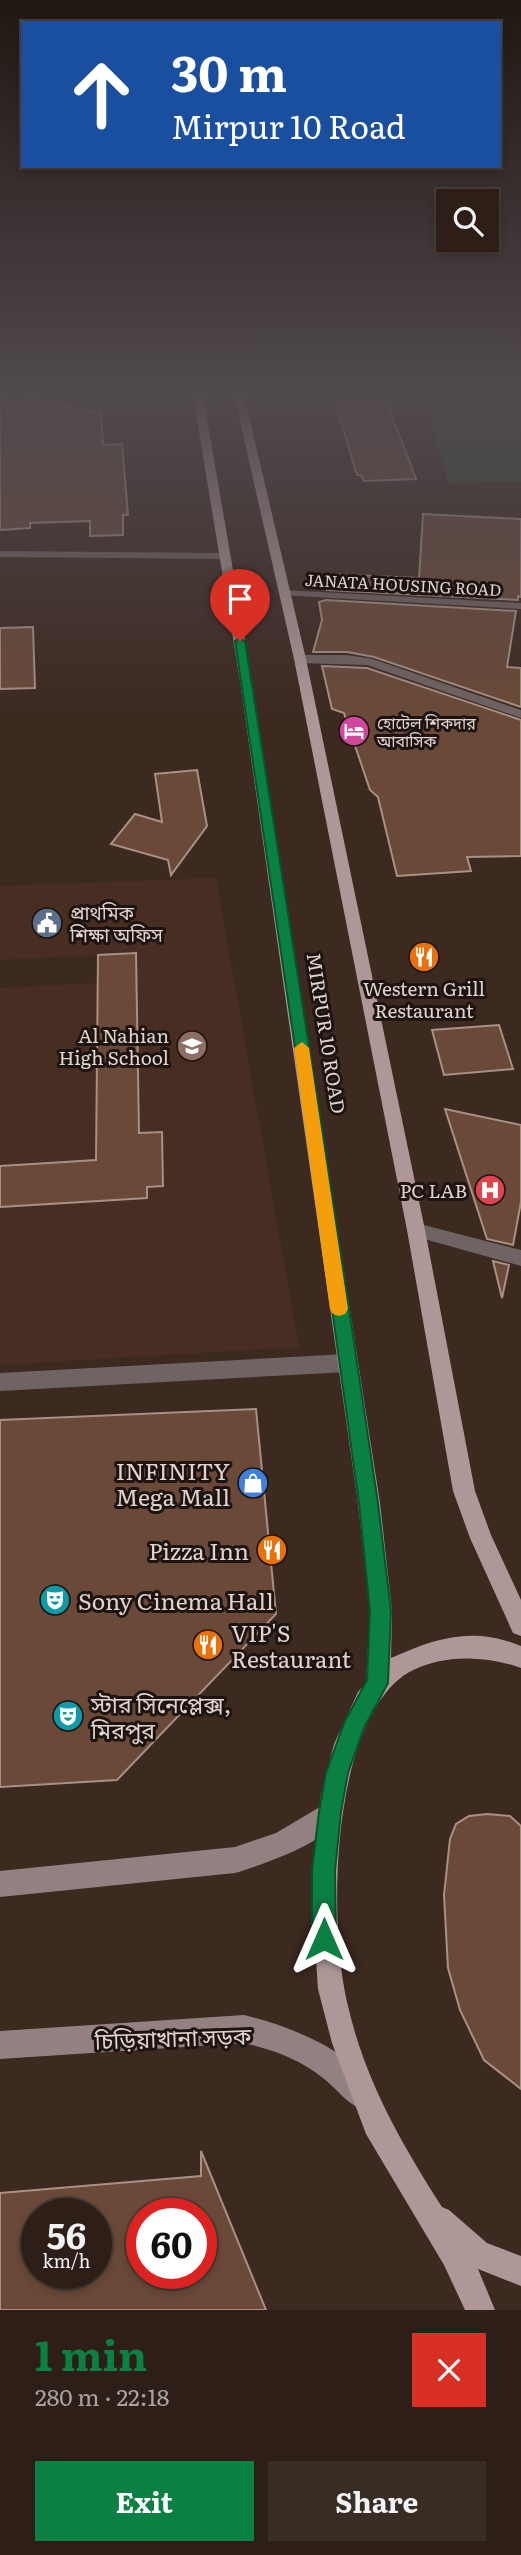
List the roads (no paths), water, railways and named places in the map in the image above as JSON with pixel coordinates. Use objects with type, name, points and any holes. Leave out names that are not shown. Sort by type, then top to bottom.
[{"type":"main road","name":"MIRPUR 10 ROAD","points":[[216,503],[313,1122],[376,1557],[381,1611],[378,1683]]},
{"type":"main road","points":[[264,503],[300,659],[416,1230],[464,1491],[481,1538],[521,1625]]},
{"type":"main road","points":[[478,2302],[430,2213],[413,2190],[366,2100],[343,2036],[331,1992],[324,1939],[324,1871],[337,1773],[355,1723],[378,1683],[399,1665],[420,1654],[461,1646],[505,1650],[521,1657]]},
{"type":"main road","points":[[0,1884],[235,1860],[269,1851],[301,1834],[330,1812]]},
{"type":"main road","name":"চিড়িয়াখানা সড়ক","points":[[0,2045],[244,2029],[281,2037],[316,2054],[341,2073],[366,2100]]},
{"type":"main road","points":[[430,2213],[477,2254],[521,2271]]},
{"type":"street","points":[[0,554],[225,556]]},
{"type":"street","name":"JANATA HOUSING ROAD","points":[[284,593],[521,606]]},
{"type":"street","points":[[300,659],[369,662],[521,714]]},
{"type":"street","points":[[416,1230],[521,1258]]},
{"type":"street","points":[[0,1382],[346,1363]]},
{"type":"place","name":"হোটেল শিকদার আবাসিক","points":[[354,731]]},
{"type":"place","name":"প্রাথমিক শিক্ষা অফিস","points":[[47,923]]},
{"type":"place","name":"Western Grill Restaurant","points":[[424,957]]},
{"type":"place","name":"Al Nahian High School","points":[[192,1046]]},
{"type":"place","name":"PC LAB","points":[[490,1190]]},
{"type":"place","name":"INFINITY Mega Mall","points":[[253,1483]]},
{"type":"place","name":"Pizza Inn","points":[[272,1550]]},
{"type":"place","name":"Sony Cinema Hall","points":[[55,1600]]},
{"type":"place","name":"VIP'S Restaurant","points":[[208,1645]]},
{"type":"place","name":"স্টার সিনেপ্লেক্স, মিরপুর","points":[[68,1716]]}]
